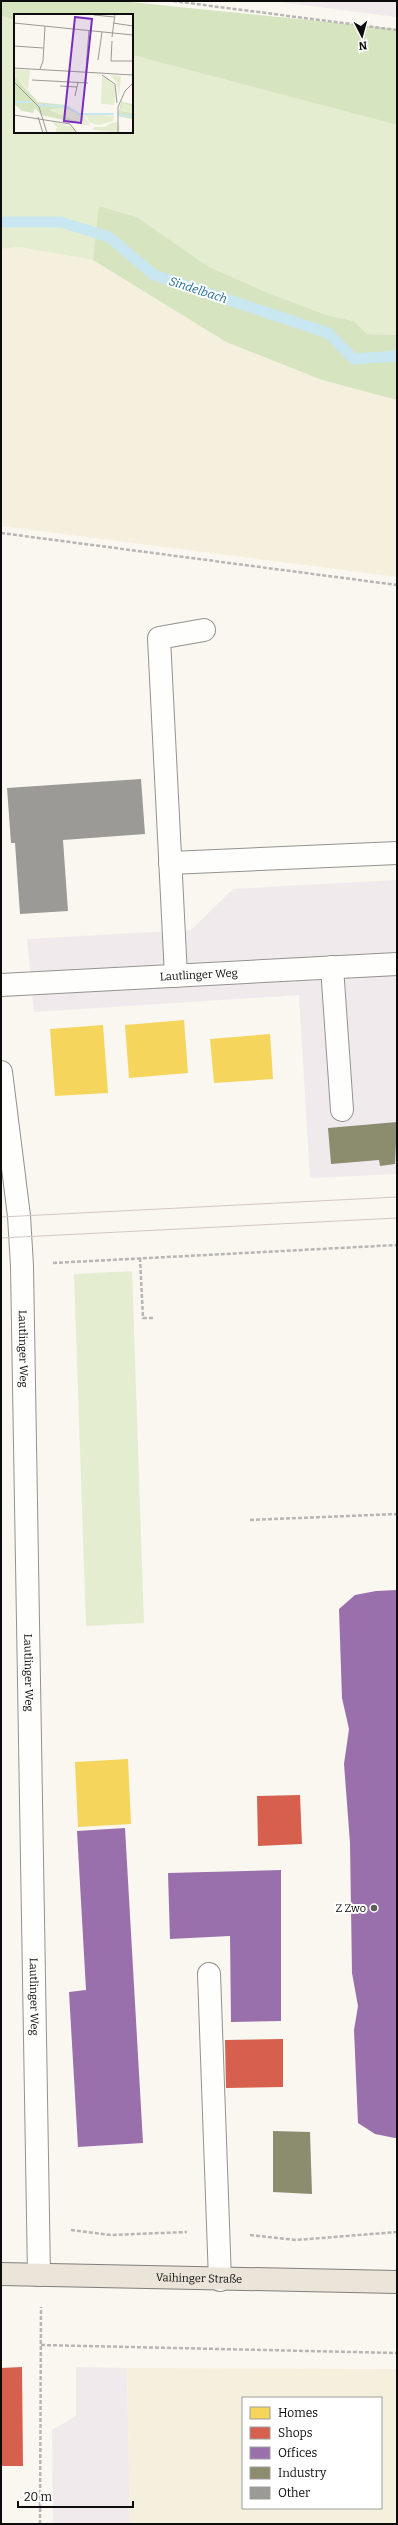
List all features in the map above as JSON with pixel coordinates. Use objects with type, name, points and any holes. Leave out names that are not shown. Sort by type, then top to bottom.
[{"type":"main road","name":"Vaihinger Straße","points":[[1,2274],[220,2280],[397,2282]]},
{"type":"street","points":[[176,976],[159,638],[204,630]]},
{"type":"street","points":[[170,863],[397,853]]},
{"type":"street","name":"Lautlinger Weg","points":[[1,985],[397,964]]},
{"type":"street","points":[[332,968],[342,1110]]},
{"type":"street","name":"Lautlinger Weg","points":[[1,1072],[19,1216],[22,1266],[39,2275]]},
{"type":"street","points":[[209,1974],[220,2280]]},
{"type":"path","points":[[173,1],[397,30]]},
{"type":"path","points":[[1,533],[397,585]]},
{"type":"path","points":[[22,1266],[140,1258],[397,1245]]},
{"type":"path","points":[[140,1258],[144,1318],[153,1318]]},
{"type":"path","points":[[250,1520],[397,1514]]},
{"type":"path","points":[[39,2275],[42,2345],[40,2524]]},
{"type":"path","points":[[42,2345],[256,2352],[397,2353]]},
{"type":"shaded area","points":[[271,1],[397,1],[397,17]]},
{"type":"shaded area","points":[[19,247],[93,260],[226,342],[322,380],[397,400],[397,577],[1,526],[1,249]]},
{"type":"shaded area","points":[[397,880],[397,1174],[310,1178],[299,995],[34,1012],[27,939],[191,930],[233,889]]},
{"type":"shaded area","points":[[76,2367],[127,2368],[130,2524],[53,2524],[52,2430],[76,2416]]},
{"type":"shaded area","points":[[127,2368],[397,2369],[397,2524],[130,2524]]},
{"type":"green space","points":[[1,1],[120,1],[397,29],[397,125],[133,55],[133,14],[14,14],[14,20],[1,16]]},
{"type":"green space","points":[[1,16],[14,20],[14,133],[133,133],[133,55],[397,125],[397,335],[367,334],[354,321],[330,316],[273,295],[209,267],[137,217],[100,206],[93,260],[19,247],[1,249]]},
{"type":"green space","points":[[99,206],[137,217],[209,267],[273,295],[330,316],[354,321],[367,334],[397,335],[397,400],[322,380],[226,342],[93,260]]},
{"type":"green space","points":[[132,1271],[144,1623],[86,1626],[74,1274]]},
{"type":"building: Homes","points":[[184,1020],[188,1073],[129,1078],[125,1025]]},
{"type":"building: Homes","points":[[103,1025],[108,1093],[55,1096],[50,1029]]},
{"type":"building: Homes","points":[[270,1034],[273,1079],[214,1083],[210,1039]]},
{"type":"building: Homes","points":[[128,1759],[131,1824],[78,1827],[75,1762]]},
{"type":"building: Shops","points":[[300,1795],[302,1844],[258,1846],[257,1796]]},
{"type":"building: Shops","points":[[283,2039],[283,2087],[226,2088],[225,2040]]},
{"type":"building: Shops","points":[[22,2367],[23,2466],[1,2466],[1,2368]]},
{"type":"building: Offices","name":"Z Zwo","points":[[397,1590],[397,2138],[395,2138],[375,2134],[358,2123],[354,2030],[358,2006],[352,1973],[350,1843],[344,1764],[349,1729],[342,1698],[339,1609],[355,1595],[376,1591]]},
{"type":"building: Offices","points":[[125,1828],[143,2143],[78,2147],[69,1992],[86,1990],[77,1831]]},
{"type":"building: Offices","points":[[281,1870],[281,2021],[231,2022],[230,1936],[170,1939],[168,1873]]},
{"type":"building: Industry","points":[[397,1122],[395,1164],[380,1166],[379,1160],[331,1164],[328,1128]]},
{"type":"building: Industry","points":[[273,2131],[310,2132],[312,2194],[273,2192]]},
{"type":"building: Other","points":[[141,779],[145,834],[63,840],[68,911],[20,914],[15,843],[11,843],[7,788]]},
{"type":"waterway","name":"Sindelbach","points":[[1,222],[61,222],[109,237],[154,275],[328,333],[354,359],[397,356]]},
{"type":"tram line","points":[[1,1217],[397,1197]]},
{"type":"tram line","points":[[1,1238],[397,1218]]},
{"type":"place","name":"Z Zwo","points":[[374,1908]]}]
